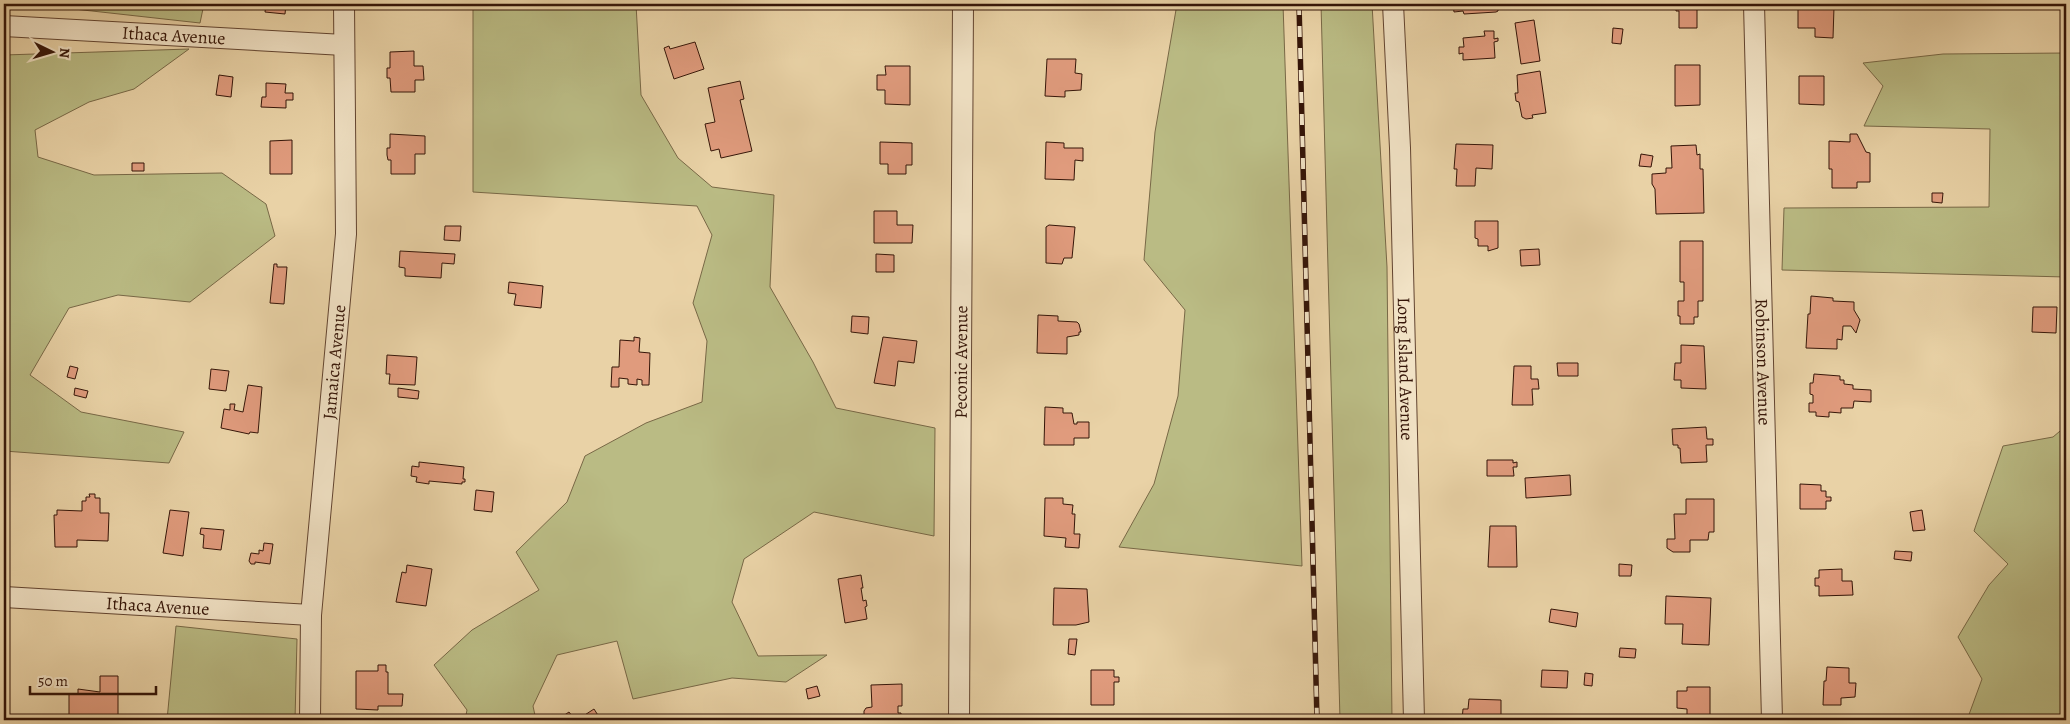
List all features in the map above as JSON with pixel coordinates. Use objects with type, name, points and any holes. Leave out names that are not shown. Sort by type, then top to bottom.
[{"type":"street","name":"Jamaica Avenue","points":[[310,720],[311,615],[346,234],[344,4]]},
{"type":"street","name":"Peconic Avenue","points":[[959,720],[963,4]]},
{"type":"street","name":"Robinson Avenue","points":[[1754,4],[1772,720]]},
{"type":"street","name":"Long Island Avenue","points":[[1394,8],[1406,355],[1414,720]]},
{"type":"street","name":"Ithaca Avenue","points":[[4,26],[344,46]]},
{"type":"street","name":"Ithaca Avenue","points":[[4,597],[311,615]]},
{"type":"green space","points":[[29,4],[204,4],[200,23]]},
{"type":"green space","points":[[473,4],[636,4],[641,95],[678,158],[712,187],[774,195],[770,287],[813,362],[836,408],[935,428],[934,536],[814,512],[744,559],[732,602],[758,656],[827,655],[786,682],[732,678],[633,699],[617,641],[557,655],[533,706],[536,720],[465,720],[467,710],[434,665],[472,630],[539,590],[516,552],[567,502],[585,456],[646,423],[702,402],[707,341],[693,303],[712,235],[697,206],[473,192]]},
{"type":"green space","points":[[1177,4],[1283,4],[1302,566],[1119,547],[1154,484],[1178,396],[1185,310],[1144,260],[1155,132]]},
{"type":"green space","points":[[1321,4],[1372,4],[1387,267],[1392,720],[1340,720]]},
{"type":"green space","points":[[189,49],[134,89],[89,102],[35,130],[38,157],[94,175],[222,173],[266,204],[275,236],[190,302],[118,295],[69,308],[30,375],[81,412],[184,432],[169,463],[4,451],[4,55]]},
{"type":"green space","points":[[2066,53],[2066,277],[1782,270],[1784,208],[1989,207],[1990,129],[1864,126],[1883,86],[1863,63],[1943,54]]},
{"type":"green space","points":[[2066,426],[2066,720],[1967,720],[1982,679],[1958,637],[1989,585],[2008,564],[1974,531],[2003,446],[2053,437]]},
{"type":"green space","points":[[176,626],[297,639],[295,720],[167,720]]},
{"type":"building","points":[[266,4],[286,4],[285,14],[265,12]]},
{"type":"building","points":[[391,4],[424,4],[424,6],[391,6]]},
{"type":"building","points":[[1066,4],[1066,6],[1046,5]]},
{"type":"building","points":[[1453,4],[1502,4],[1502,6],[1498,6],[1498,11],[1496,12],[1464,14],[1463,11],[1454,12]]},
{"type":"building","points":[[1667,4],[1697,4],[1697,28],[1679,28],[1679,11],[1667,9]]},
{"type":"building","points":[[1798,6],[1834,7],[1833,38],[1815,37],[1815,28],[1798,28]]},
{"type":"building","points":[[1534,20],[1540,61],[1521,64],[1515,23]]},
{"type":"building","points":[[1613,28],[1623,29],[1621,44],[1612,43]]},
{"type":"building","points":[[1484,31],[1494,31],[1494,39],[1498,38],[1498,41],[1494,42],[1495,58],[1463,60],[1463,53],[1459,54],[1459,47],[1464,47],[1463,38],[1485,36]]},
{"type":"building","points":[[695,42],[704,69],[674,79],[664,48],[669,46],[670,49]]},
{"type":"building","points":[[414,51],[414,66],[423,66],[424,80],[415,80],[415,92],[391,92],[390,78],[387,78],[387,68],[390,68],[390,52]]},
{"type":"building","points":[[1047,59],[1076,59],[1075,73],[1082,74],[1081,90],[1065,91],[1065,97],[1045,96]]},
{"type":"building","points":[[1675,65],[1700,65],[1700,105],[1675,106]]},
{"type":"building","points":[[885,66],[910,66],[910,105],[885,104],[885,90],[877,90],[877,75],[886,75]]},
{"type":"building","points":[[1540,71],[1546,113],[1532,115],[1533,118],[1526,119],[1522,117],[1519,102],[1516,101],[1515,93],[1518,93],[1517,75]]},
{"type":"building","points":[[219,75],[233,77],[231,97],[216,95]]},
{"type":"building","points":[[1799,76],[1824,76],[1824,105],[1799,104]]},
{"type":"building","points":[[740,81],[744,99],[740,100],[752,151],[721,158],[719,149],[711,151],[705,124],[715,122],[708,88]]},
{"type":"building","points":[[266,83],[286,84],[285,93],[293,93],[293,100],[286,100],[286,108],[261,107],[262,97],[266,97]]},
{"type":"building","points":[[390,134],[425,136],[425,154],[415,154],[415,174],[391,174],[391,160],[388,160],[387,155],[387,148],[390,148]]},
{"type":"building","points":[[1850,134],[1857,134],[1866,152],[1870,153],[1870,182],[1857,182],[1857,188],[1832,188],[1832,169],[1829,169],[1829,141],[1850,142]]},
{"type":"building","points":[[292,140],[292,174],[270,174],[270,141]]},
{"type":"building","points":[[880,142],[912,143],[912,165],[906,165],[906,174],[888,174],[888,164],[880,164]]},
{"type":"building","points":[[1046,142],[1064,143],[1064,148],[1083,148],[1083,161],[1075,160],[1074,180],[1045,179]]},
{"type":"building","points":[[1456,144],[1493,145],[1492,169],[1476,168],[1475,186],[1456,186],[1457,169],[1454,169]]},
{"type":"building","points":[[1696,145],[1697,155],[1700,154],[1700,169],[1703,169],[1704,213],[1656,214],[1652,174],[1666,173],[1666,168],[1672,168],[1671,146]]},
{"type":"building","points":[[1641,154],[1653,156],[1651,167],[1639,166]]},
{"type":"building","points":[[132,163],[144,163],[144,171],[132,171]]},
{"type":"building","points":[[1932,193],[1943,193],[1942,203],[1932,202]]},
{"type":"building","points":[[874,211],[897,211],[897,225],[913,225],[912,243],[874,243]]},
{"type":"building","points":[[1475,221],[1498,221],[1498,248],[1488,251],[1488,246],[1478,246],[1478,239],[1475,238]]},
{"type":"building","points":[[1049,225],[1075,227],[1072,258],[1064,258],[1062,264],[1046,263],[1046,227]]},
{"type":"building","points":[[445,226],[461,226],[460,241],[444,240]]},
{"type":"building","points":[[1680,241],[1703,241],[1703,301],[1698,301],[1698,317],[1694,317],[1694,324],[1680,324],[1680,316],[1678,316],[1678,301],[1684,301],[1684,282],[1680,282]]},
{"type":"building","points":[[1539,249],[1540,265],[1521,266],[1520,250]]},
{"type":"building","points":[[400,251],[455,254],[454,264],[442,263],[441,278],[405,276],[405,268],[399,267]]},
{"type":"building","points":[[876,254],[894,255],[894,272],[876,272]]},
{"type":"building","points":[[274,264],[277,264],[277,267],[287,267],[284,304],[270,303]]},
{"type":"building","points":[[509,282],[543,286],[541,308],[514,305],[516,294],[508,293]]},
{"type":"building","points":[[1811,296],[1833,298],[1833,301],[1854,302],[1854,310],[1860,320],[1856,333],[1851,326],[1843,326],[1842,340],[1837,339],[1837,349],[1806,348]]},
{"type":"building","points":[[2033,307],[2057,307],[2056,333],[2032,332]]},
{"type":"building","points":[[1038,315],[1058,316],[1058,321],[1077,322],[1079,324],[1081,332],[1079,332],[1079,335],[1067,337],[1067,354],[1037,353]]},
{"type":"building","points":[[852,316],[869,317],[868,334],[851,332]]},
{"type":"building","points":[[634,337],[640,338],[639,352],[650,353],[649,385],[642,385],[642,380],[637,379],[637,385],[628,384],[628,379],[619,378],[619,387],[611,387],[612,367],[619,367],[620,340],[634,341]]},
{"type":"building","points":[[883,337],[917,341],[914,363],[898,361],[895,386],[874,383]]},
{"type":"building","points":[[1681,345],[1704,346],[1706,389],[1681,388],[1681,380],[1674,380],[1675,363],[1681,363]]},
{"type":"building","points":[[387,355],[417,357],[415,385],[389,384],[390,374],[386,374]]},
{"type":"building","points":[[1557,363],[1578,363],[1578,376],[1558,376]]},
{"type":"building","points":[[70,366],[78,368],[75,379],[67,377]]},
{"type":"building","points":[[1514,366],[1531,366],[1531,379],[1538,379],[1539,389],[1532,389],[1533,405],[1512,405]]},
{"type":"building","points":[[211,369],[229,371],[226,391],[209,389]]},
{"type":"building","points":[[1814,374],[1840,376],[1840,380],[1844,380],[1844,384],[1853,385],[1853,389],[1871,390],[1871,402],[1854,401],[1853,408],[1841,408],[1841,413],[1829,412],[1829,417],[1816,416],[1816,412],[1809,412],[1809,403],[1813,403],[1813,395],[1810,394],[1810,383],[1813,383]]},
{"type":"building","points":[[248,385],[262,387],[258,433],[250,432],[249,434],[221,428],[224,409],[230,410],[230,404],[235,404],[234,410],[243,412]]},
{"type":"building","points":[[75,388],[88,391],[86,398],[74,395]]},
{"type":"building","points":[[398,388],[419,391],[418,399],[398,397]]},
{"type":"building","points":[[1045,407],[1063,408],[1063,413],[1072,413],[1074,424],[1077,424],[1077,422],[1089,422],[1089,438],[1074,438],[1074,445],[1044,445]]},
{"type":"building","points":[[1706,427],[1707,439],[1713,439],[1713,445],[1706,445],[1707,462],[1681,463],[1680,448],[1678,448],[1678,445],[1673,445],[1672,429]]},
{"type":"building","points":[[1487,460],[1513,460],[1513,463],[1517,462],[1517,467],[1513,467],[1514,476],[1487,476]]},
{"type":"building","points":[[419,462],[464,467],[463,479],[465,479],[465,482],[462,482],[462,484],[429,481],[429,484],[416,482],[417,477],[411,476],[412,466],[419,467]]},
{"type":"building","points":[[1570,475],[1571,495],[1526,498],[1525,478]]},
{"type":"building","points":[[1800,484],[1821,485],[1821,491],[1826,491],[1826,497],[1831,497],[1831,501],[1826,501],[1826,509],[1800,509]]},
{"type":"building","points":[[476,490],[494,492],[492,512],[474,510]]},
{"type":"building","points":[[89,494],[95,494],[95,498],[100,498],[100,513],[109,513],[108,541],[77,540],[77,547],[55,547],[54,515],[57,515],[57,510],[82,511],[82,501],[86,501],[86,497],[90,497]]},
{"type":"building","points":[[1045,498],[1063,498],[1063,504],[1073,505],[1072,514],[1075,514],[1074,534],[1080,534],[1079,548],[1065,547],[1066,538],[1044,536]]},
{"type":"building","points":[[1686,499],[1714,499],[1714,532],[1709,532],[1708,540],[1690,540],[1690,552],[1673,552],[1667,548],[1667,539],[1675,539],[1674,514],[1686,514]]},
{"type":"building","points":[[170,510],[189,512],[183,556],[163,553]]},
{"type":"building","points":[[1922,510],[1925,530],[1913,531],[1910,512]]},
{"type":"building","points":[[1490,526],[1516,526],[1517,567],[1488,567]]},
{"type":"building","points":[[201,528],[224,530],[221,550],[203,548],[204,535],[200,534]]},
{"type":"building","points":[[264,543],[273,544],[270,564],[255,562],[255,564],[251,564],[249,561],[251,553],[259,554],[259,550],[263,551]]},
{"type":"building","points":[[1895,551],[1912,552],[1911,561],[1894,559]]},
{"type":"building","points":[[1619,564],[1632,565],[1631,576],[1619,576]]},
{"type":"building","points":[[407,565],[432,569],[426,606],[396,602],[402,572],[406,573]]},
{"type":"building","points":[[1842,569],[1842,581],[1852,581],[1853,595],[1819,596],[1819,586],[1815,586],[1815,578],[1819,578],[1819,570]]},
{"type":"building","points":[[861,575],[863,601],[866,600],[867,606],[865,607],[867,619],[845,623],[838,579]]},
{"type":"building","points":[[1054,588],[1087,589],[1089,622],[1076,625],[1053,625]]},
{"type":"building","points":[[1666,596],[1711,598],[1709,645],[1682,644],[1683,624],[1665,624]]},
{"type":"building","points":[[1551,609],[1578,613],[1576,627],[1549,622]]},
{"type":"building","points":[[1069,639],[1077,639],[1075,655],[1068,654]]},
{"type":"building","points":[[1620,648],[1636,649],[1635,658],[1619,657]]},
{"type":"building","points":[[378,665],[386,665],[386,672],[388,672],[388,694],[403,694],[402,706],[378,706],[378,710],[356,709],[356,671],[378,671]]},
{"type":"building","points":[[1827,667],[1849,668],[1849,683],[1856,683],[1855,697],[1841,698],[1841,705],[1823,705],[1824,681],[1826,681]]},
{"type":"building","points":[[1091,670],[1114,670],[1114,677],[1119,677],[1119,682],[1114,682],[1114,705],[1091,705]]},
{"type":"building","points":[[1542,670],[1568,671],[1567,688],[1541,687]]},
{"type":"building","points":[[1585,673],[1593,674],[1592,686],[1584,685]]},
{"type":"building","points":[[100,676],[118,676],[118,720],[69,720],[69,694],[78,694],[78,689],[100,692]]},
{"type":"building","points":[[902,684],[902,706],[898,706],[901,720],[864,720],[864,711],[866,708],[872,707],[871,685]]},
{"type":"building","points":[[817,686],[820,696],[808,699],[806,689]]},
{"type":"building","points":[[1687,687],[1710,687],[1710,720],[1687,720],[1687,709],[1677,708],[1677,691],[1687,691]]},
{"type":"building","points":[[1469,699],[1501,700],[1501,720],[1462,720],[1463,709],[1468,709]]},
{"type":"building","points":[[594,709],[601,720],[577,720]]},
{"type":"building","points":[[569,712],[576,718],[574,720],[557,720]]},
{"type":"railway","points":[[1299,4],[1317,720]]}]
